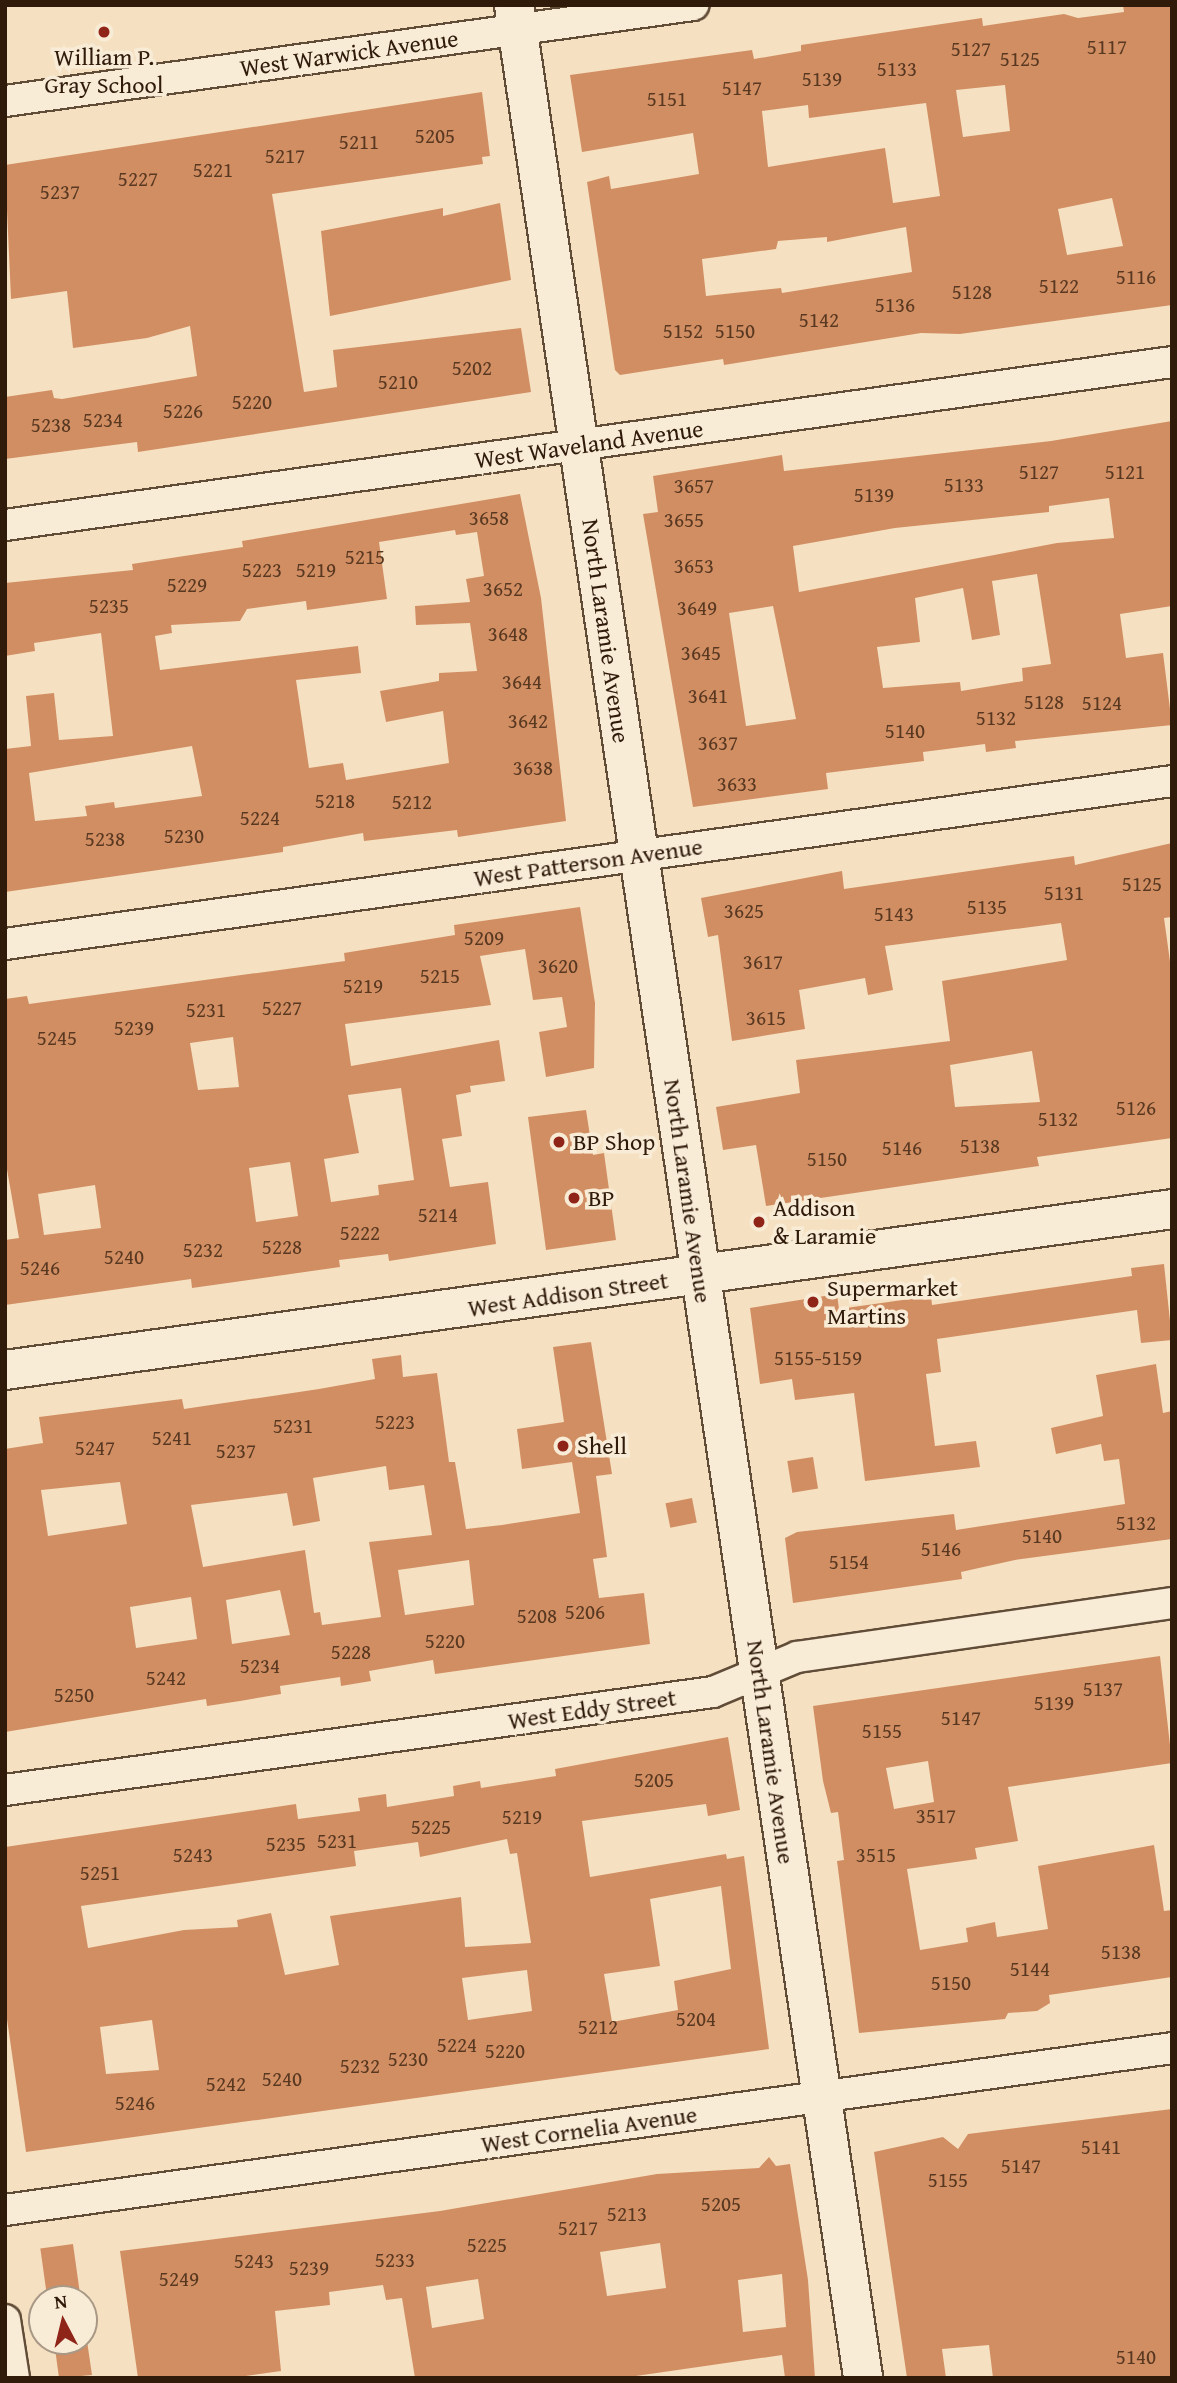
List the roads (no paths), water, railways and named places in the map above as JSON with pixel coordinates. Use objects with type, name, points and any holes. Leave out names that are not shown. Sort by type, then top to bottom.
[{"type":"street","name":"West Warwick Avenue","points":[[5,101],[515,17],[693,5]]},
{"type":"street","name":"North Laramie Avenue","points":[[515,17],[863,2378]]},
{"type":"street","name":"West Waveland Avenue","points":[[5,525],[1172,362]]},
{"type":"street","name":"West Patterson Avenue","points":[[5,944],[1172,782]]},
{"type":"street","name":"West Addison Street","points":[[5,1370],[700,1277],[1172,1209]]},
{"type":"street","name":"West Eddy Street","points":[[5,1790],[713,1692],[797,1657],[1172,1603]]},
{"type":"street","name":"West Cornelia Avenue","points":[[5,2210],[1172,2048]]},
{"type":"street","points":[[5,2320],[14,2378]]},
{"type":"place","name":"William P. Gray School","points":[[104,32]]},
{"type":"place","name":"BP Shop","points":[[559,1142]]},
{"type":"place","name":"BP","points":[[574,1198]]},
{"type":"place","name":"Addison & Laramie","points":[[759,1222]]},
{"type":"place","name":"Supermarket Martins","points":[[813,1302]]},
{"type":"place","name":"Shell","points":[[563,1446]]}]
